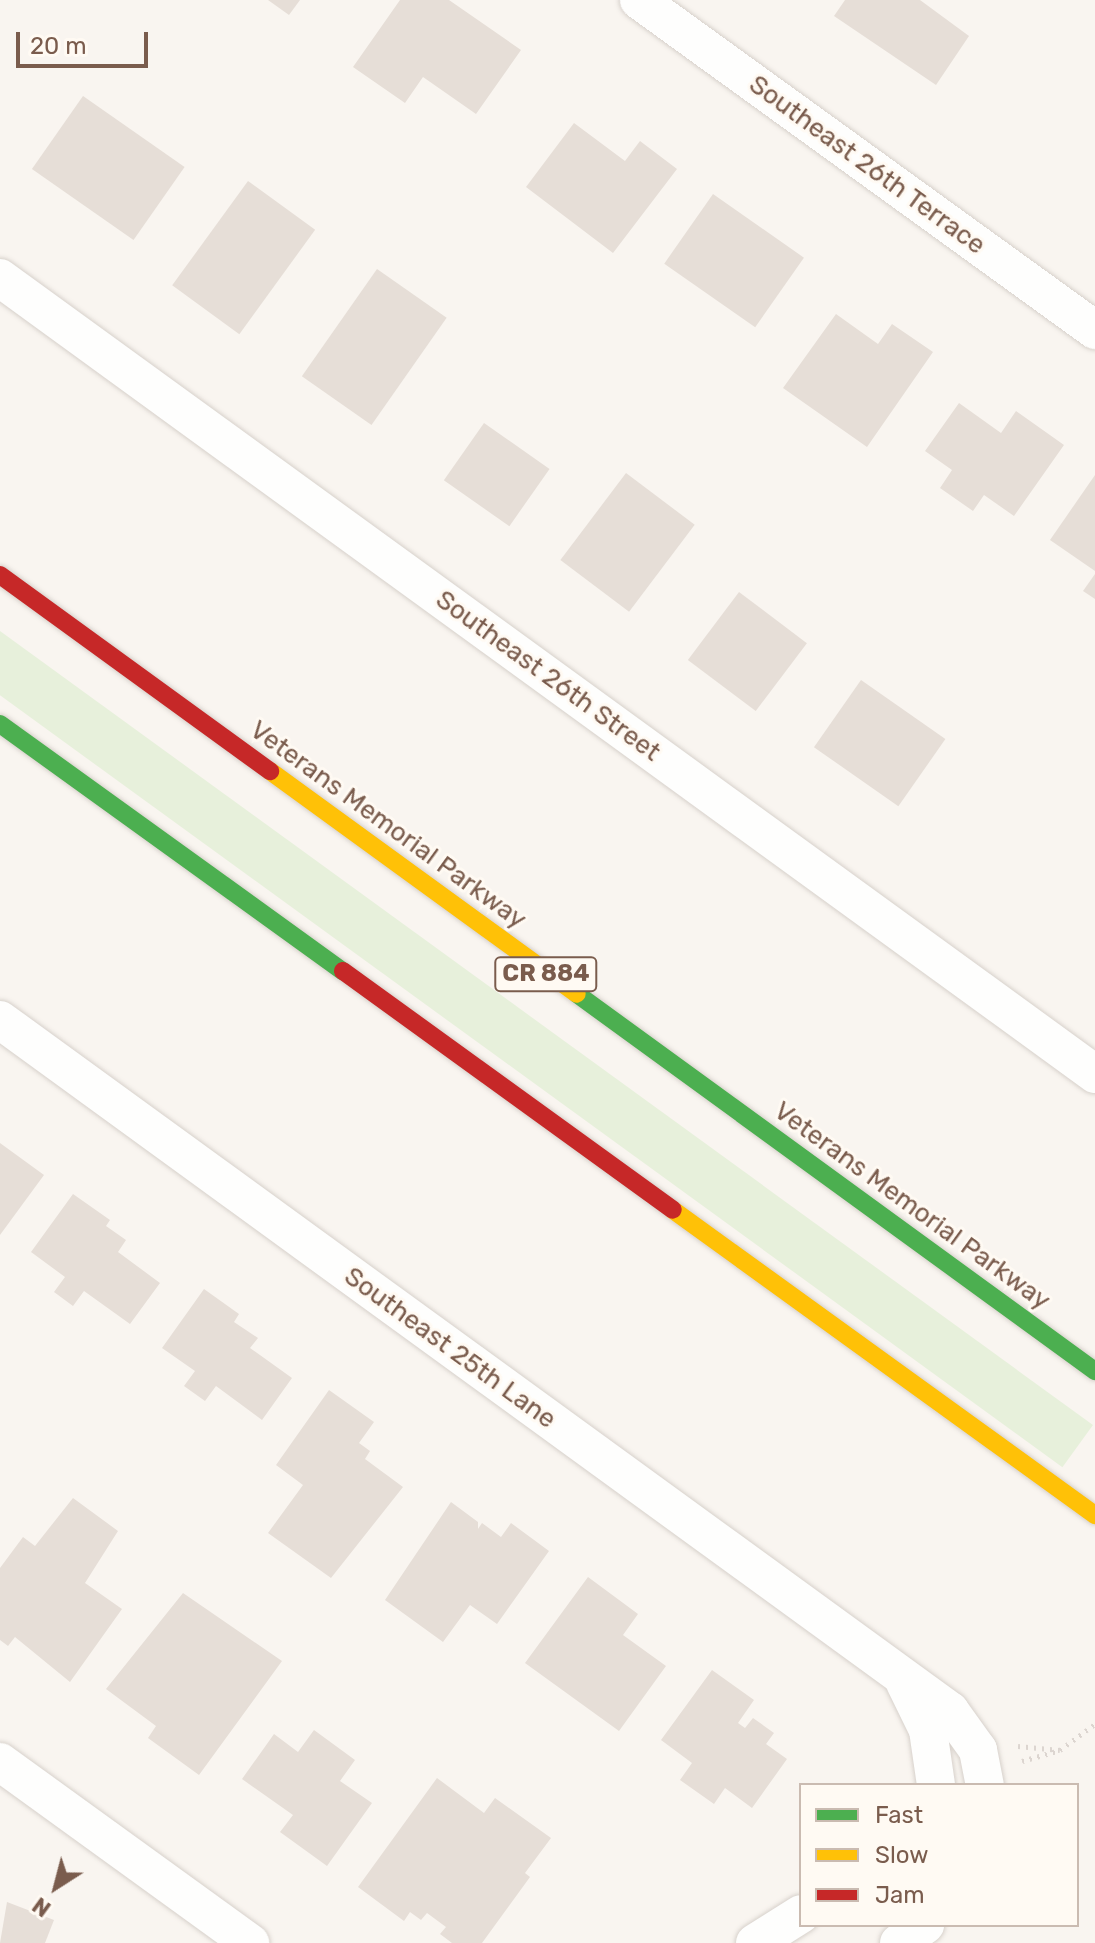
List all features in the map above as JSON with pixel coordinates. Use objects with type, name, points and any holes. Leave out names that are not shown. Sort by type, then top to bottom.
[{"type":"highway","name":"Veterans Memorial Parkway","points":[[0,575],[1095,1371]]},
{"type":"highway","points":[[0,724],[1095,1515]]},
{"type":"highway","points":[[834,1181],[1030,1298]]},
{"type":"street","name":"Southeast 26th Terrace","points":[[639,0],[1095,330]]},
{"type":"street","name":"Southeast 26th Street","points":[[0,278],[1095,1074]]},
{"type":"street","name":"Southeast 25th Lane","points":[[0,1020],[950,1711],[978,1750],[985,1783]]},
{"type":"street","points":[[901,1674],[928,1730],[936,1783]]},
{"type":"street","points":[[0,1762],[250,1943]]},
{"type":"street","points":[[755,1943],[799,1915]]},
{"type":"street","points":[[899,1943],[922,1927]]},
{"type":"path","points":[[1060,1750],[1095,1724]]},
{"type":"green space","points":[[0,631],[1093,1425],[1062,1467],[0,695]]},
{"type":"building","points":[[268,0],[300,0],[289,15]]},
{"type":"building","points":[[400,0],[449,0],[521,50],[476,114],[423,77],[405,103],[353,67]]},
{"type":"building","points":[[845,0],[920,0],[969,36],[936,85],[834,16]]},
{"type":"building","points":[[83,96],[185,167],[134,240],[32,169]]},
{"type":"building","points":[[574,123],[625,161],[640,141],[677,169],[613,253],[526,187]]},
{"type":"building","points":[[248,181],[315,230],[239,334],[172,285]]},
{"type":"building","points":[[713,194],[804,258],[755,327],[664,264]]},
{"type":"building","points":[[377,269],[447,318],[371,425],[302,376]]},
{"type":"building","points":[[836,314],[878,344],[892,324],[933,352],[867,447],[783,388]]},
{"type":"building","points":[[959,403],[1001,433],[1016,411],[1064,445],[1014,516],[984,495],[973,511],[940,488],[952,470],[925,451]]},
{"type":"building","points":[[484,423],[550,469],[509,526],[444,480]]},
{"type":"building","points":[[626,473],[695,525],[629,612],[560,560]]},
{"type":"building","points":[[1095,475],[1095,571],[1050,540]]},
{"type":"building","points":[[1095,574],[1095,599],[1083,591]]},
{"type":"building","points":[[739,592],[807,643],[756,711],[688,660]]},
{"type":"building","points":[[861,680],[945,739],[898,806],[814,747]]},
{"type":"building","points":[[0,1143],[44,1175],[0,1235]]},
{"type":"building","points":[[73,1194],[110,1220],[106,1226],[126,1240],[118,1252],[160,1283],[130,1324],[84,1291],[73,1306],[54,1292],[65,1277],[31,1252]]},
{"type":"building","points":[[204,1289],[239,1314],[234,1322],[258,1338],[250,1348],[292,1378],[262,1420],[216,1386],[205,1401],[184,1386],[195,1371],[162,1348]]},
{"type":"building","points":[[329,1390],[374,1422],[359,1443],[370,1451],[365,1459],[403,1487],[331,1578],[268,1533],[303,1485],[276,1465]]},
{"type":"building","points":[[73,1498],[118,1531],[85,1583],[122,1609],[70,1682],[15,1637],[8,1646],[0,1640],[0,1568],[23,1537],[35,1546]]},
{"type":"building","points":[[451,1502],[478,1522],[478,1529],[482,1523],[501,1537],[511,1523],[549,1551],[497,1624],[470,1605],[443,1642],[385,1600]]},
{"type":"building","points":[[588,1577],[638,1614],[623,1635],[666,1666],[619,1731],[525,1663]]},
{"type":"building","points":[[183,1593],[282,1661],[199,1775],[148,1738],[156,1726],[106,1689]]},
{"type":"building","points":[[712,1670],[754,1700],[738,1723],[745,1728],[753,1718],[774,1733],[766,1744],[787,1759],[752,1808],[725,1788],[714,1804],[680,1780],[692,1763],[661,1740]]},
{"type":"building","points":[[314,1730],[355,1760],[340,1781],[372,1803],[327,1866],[280,1832],[293,1815],[242,1779],[274,1734],[298,1752]]},
{"type":"building","points":[[437,1778],[484,1813],[495,1798],[551,1838],[525,1873],[530,1877],[482,1943],[452,1943],[440,1934],[446,1927],[427,1913],[421,1920],[410,1912],[404,1921],[358,1887]]},
{"type":"building","points":[[7,1902],[54,1920],[45,1943],[0,1943]]},
{"type":"traffic: fast","points":[[0,724],[343,971]]},
{"type":"traffic: fast","points":[[577,994],[1095,1371]]},
{"type":"traffic: slow","points":[[270,771],[577,994]]},
{"type":"traffic: slow","points":[[673,1210],[1095,1515]]},
{"type":"traffic: jam","points":[[0,575],[270,771]]},
{"type":"traffic: jam","points":[[343,971],[673,1210]]}]
